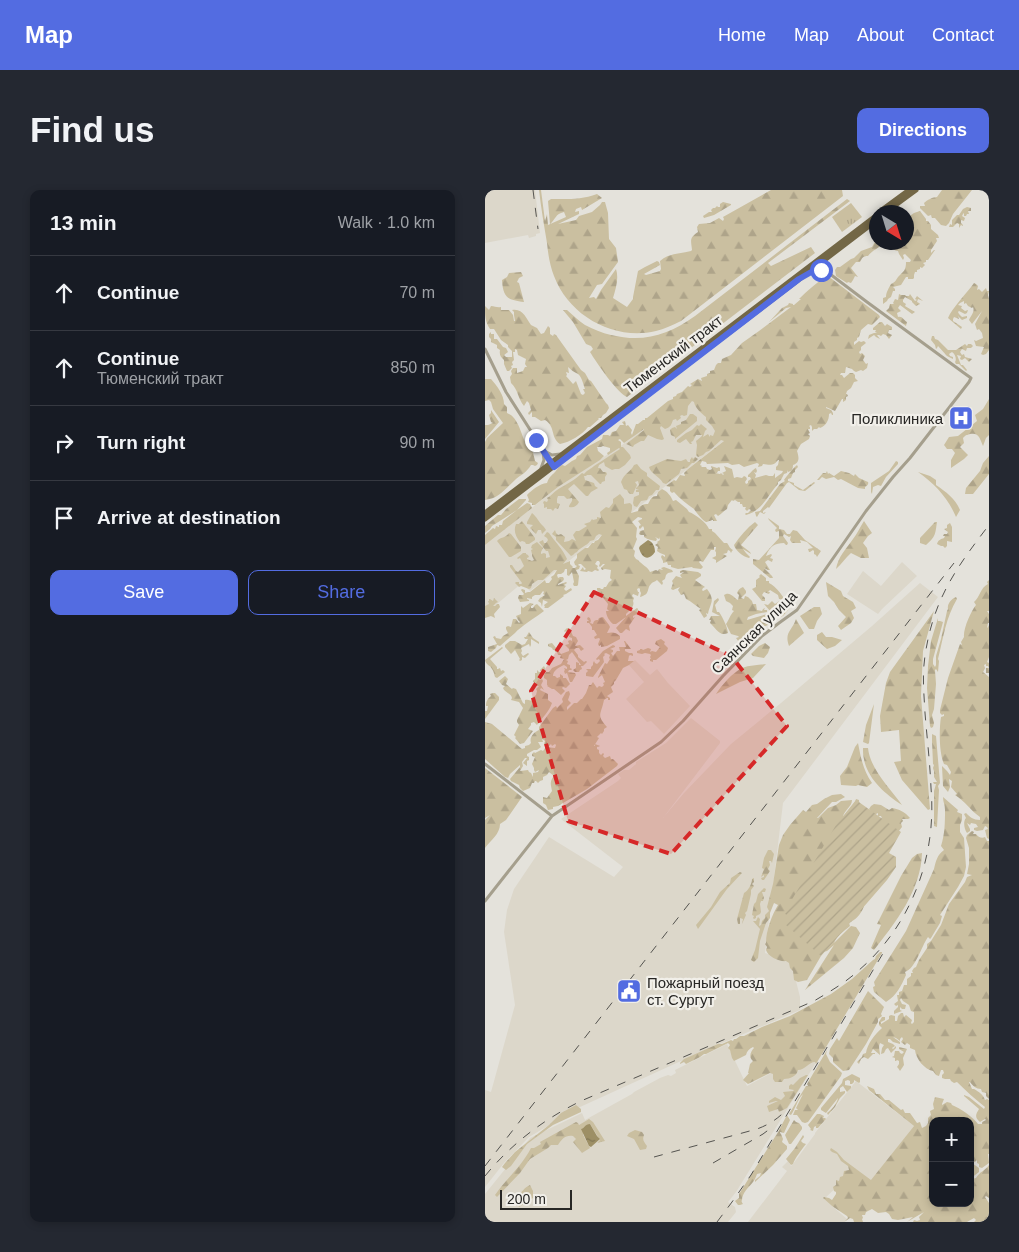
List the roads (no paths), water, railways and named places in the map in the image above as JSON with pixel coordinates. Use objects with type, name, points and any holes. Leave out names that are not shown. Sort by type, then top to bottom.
[{"type":"main road","name":"Тюменский тракт","points":[[890,205],[909,190]]},
{"type":"main road","points":[[896,205],[916,190]]},
{"type":"main road","name":"Тюменский тракт","points":[[485,513],[537,473],[552,465],[564,453],[869,221]]},
{"type":"main road","name":"Тюменский тракт","points":[[485,519],[552,465],[869,226]]},
{"type":"street","points":[[799,279],[817,270],[826,271],[825,262],[832,254]]},
{"type":"street","name":"Саянская улица","points":[[485,901],[552,816],[661,742],[762,636],[797,610],[866,511],[971,378],[826,271]]},
{"type":"street","points":[[485,350],[504,387],[552,465]]},
{"type":"street","points":[[542,450],[552,455],[564,453]]},
{"type":"street","points":[[537,473],[543,465],[542,450]]},
{"type":"street","points":[[485,764],[552,816]]},
{"type":"water","points":[[648,540],[655,548],[655,552],[646,558],[642,555],[639,548]]},
{"type":"water","points":[[590,1124],[600,1139],[591,1147],[581,1129]]},
{"type":"railway","points":[[533,190],[538,229]]},
{"type":"railway","points":[[485,1176],[506,1153],[529,1133],[567,1108],[814,1001],[853,975],[877,953],[893,933],[906,912],[917,888],[925,864],[930,839],[932,814],[931,788],[923,677],[929,636],[940,601],[956,571],[989,525]]},
{"type":"railway","points":[[485,1166],[954,563]]},
{"type":"railway","points":[[717,1222],[751,1175],[885,950]]},
{"type":"railway","points":[[654,1157],[757,1129],[773,1121],[786,1110]]},
{"type":"railway","points":[[713,1163],[771,1128]]},
{"type":"place","name":"Поликлиника","points":[[961,418]]},
{"type":"place","name":"Пожарный поезд ст. Сургут","points":[[629,991]]}]
